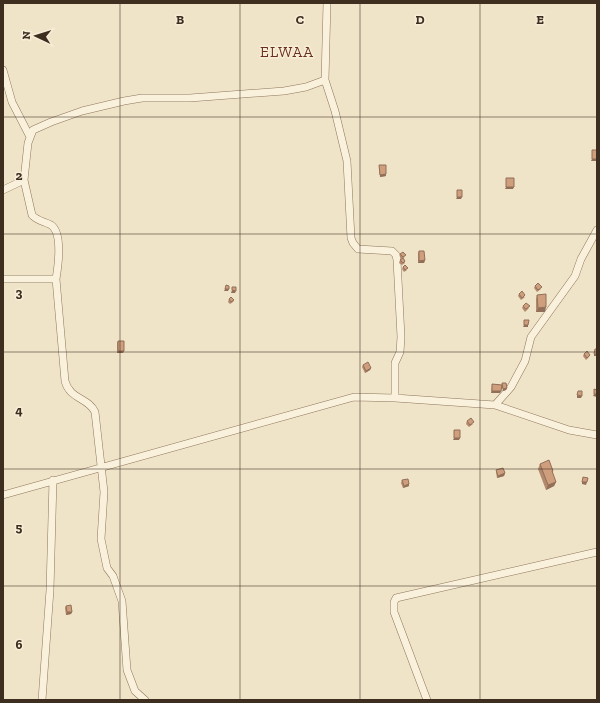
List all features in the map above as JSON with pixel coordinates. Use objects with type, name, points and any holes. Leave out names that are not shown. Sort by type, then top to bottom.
[{"type":"street","points":[[327,3],[325,80],[335,111],[347,161],[351,238],[358,249],[392,251],[396,255],[397,260],[401,337],[400,352],[395,363],[396,398]]},
{"type":"street","points":[[3,70],[12,102],[30,137]]},
{"type":"street","points":[[145,700],[135,691],[127,670],[122,601],[113,576],[107,568],[101,540],[104,492],[95,412],[92,407],[72,394],[67,388],[56,280],[59,258],[57,234],[51,226],[35,219],[32,215],[24,180],[30,137],[33,130],[51,122],[82,111],[124,101],[142,98],[190,98],[284,91],[306,87],[325,80]]},
{"type":"street","points":[[3,190],[24,180]]},
{"type":"street","points":[[494,405],[511,387],[525,361],[531,337],[575,276],[597,230]]},
{"type":"street","points":[[3,279],[56,280]]},
{"type":"street","points":[[3,494],[354,397],[396,398],[494,405],[569,430],[597,435]]},
{"type":"street","points":[[42,700],[50,590],[53,480]]},
{"type":"street","points":[[427,700],[394,612],[394,602],[396,598],[597,552]]},
{"type":"building","points":[[592,150],[597,150],[597,159],[592,159]]},
{"type":"building","points":[[379,165],[386,165],[386,174],[380,175]]},
{"type":"building","points":[[506,178],[514,178],[514,187],[506,187]]},
{"type":"building","points":[[457,190],[462,190],[462,197],[457,197]]},
{"type":"building","points":[[419,251],[424,251],[425,260],[419,261]]},
{"type":"building","points":[[403,252],[406,255],[403,257],[400,254]]},
{"type":"building","points":[[403,258],[405,261],[403,263],[400,260]]},
{"type":"building","points":[[405,265],[408,268],[405,270],[403,267]]},
{"type":"building","points":[[538,283],[542,287],[538,290],[535,286]]},
{"type":"building","points":[[226,285],[229,286],[229,289],[225,289]]},
{"type":"building","points":[[232,287],[236,287],[236,291],[232,290]]},
{"type":"building","points":[[522,291],[525,295],[522,298],[519,294]]},
{"type":"building","points":[[546,294],[546,307],[538,308],[537,295]]},
{"type":"building","points":[[231,297],[234,300],[231,302],[229,299]]},
{"type":"building","points":[[526,303],[530,306],[526,309],[523,306]]},
{"type":"building","points":[[524,320],[529,320],[528,325],[524,325]]},
{"type":"building","points":[[118,341],[124,341],[124,351],[118,351]]},
{"type":"building","points":[[595,349],[597,349],[597,354],[594,354]]},
{"type":"building","points":[[587,351],[590,355],[587,358],[584,354]]},
{"type":"building","points":[[368,362],[371,368],[366,371],[363,365]]},
{"type":"building","points":[[502,383],[506,383],[507,388],[503,389]]},
{"type":"building","points":[[492,384],[502,385],[501,391],[492,391]]},
{"type":"building","points":[[594,389],[597,390],[597,394],[594,394]]},
{"type":"building","points":[[578,391],[582,391],[582,396],[577,395]]},
{"type":"building","points":[[471,418],[474,422],[470,425],[467,421]]},
{"type":"building","points":[[454,430],[460,430],[460,438],[454,438]]},
{"type":"building","points":[[549,460],[556,482],[548,485],[540,464]]},
{"type":"building","points":[[503,468],[505,473],[498,476],[496,470]]},
{"type":"building","points":[[583,477],[588,478],[587,482],[582,482]]},
{"type":"building","points":[[408,479],[409,484],[404,486],[402,480]]},
{"type":"building","points":[[71,605],[72,612],[67,612],[66,606]]},
{"type":"district","name":"ELWAA","points":[[287,52]]}]
